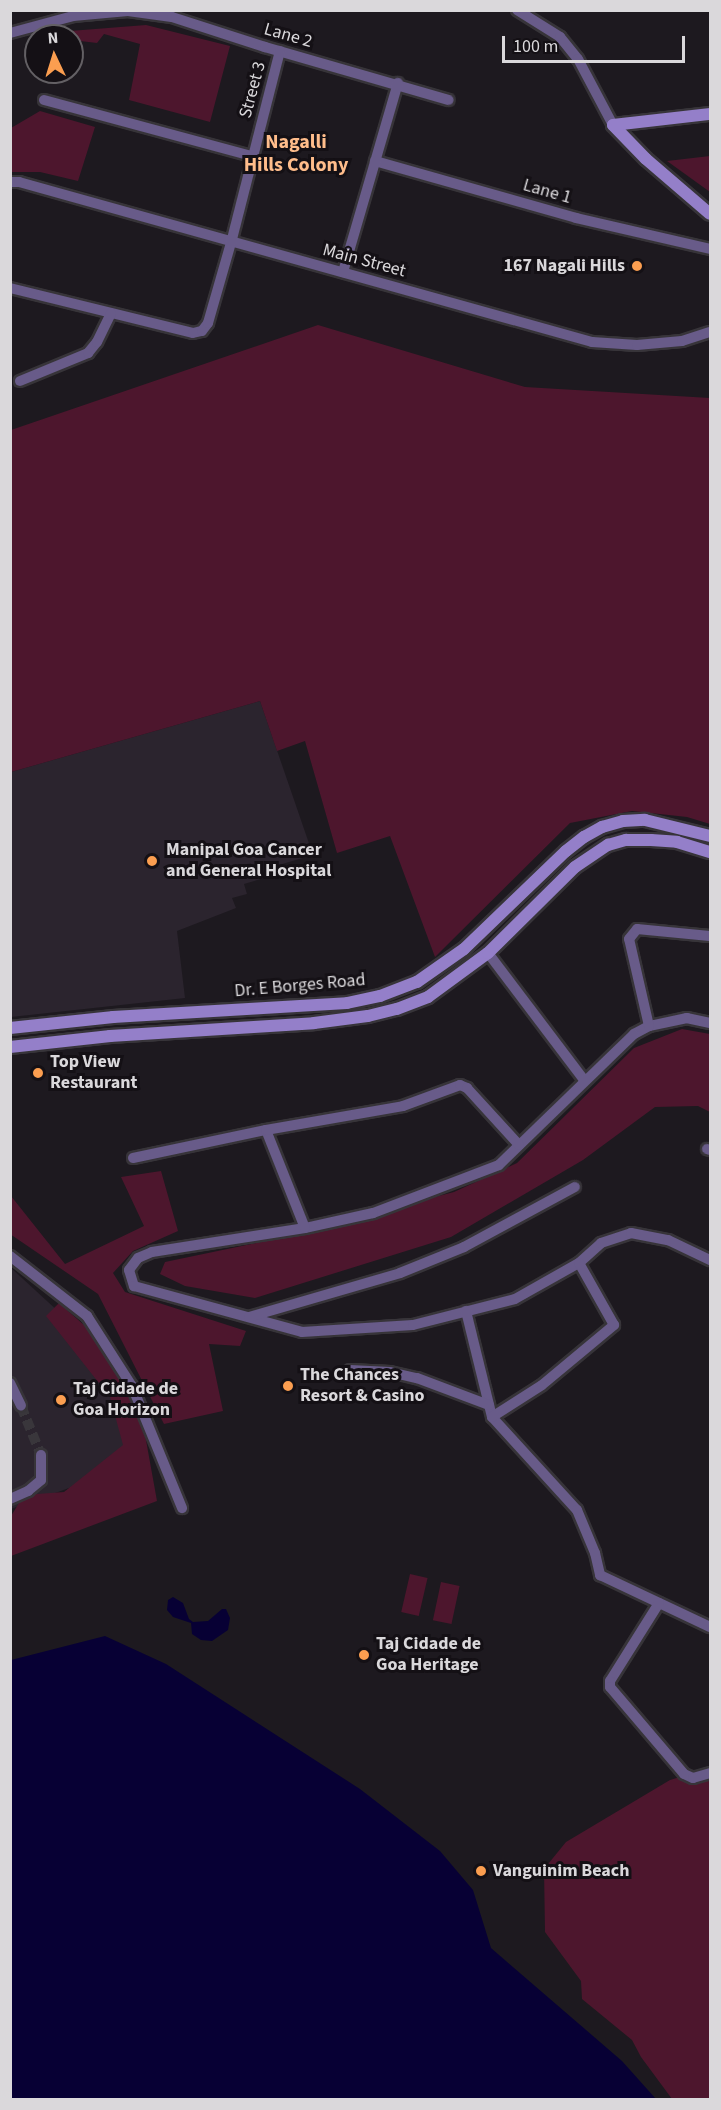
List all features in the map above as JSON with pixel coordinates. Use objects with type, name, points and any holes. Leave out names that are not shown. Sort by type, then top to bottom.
[{"type":"main road","points":[[613,125],[711,114]]},
{"type":"main road","points":[[613,125],[645,159],[711,214]]},
{"type":"main road","name":"Dr. E Borges Road","points":[[10,1028],[113,1017],[347,1003],[380,996],[417,981],[464,950],[566,851],[602,827],[623,821],[645,820],[711,836]]},
{"type":"main road","name":"Dr. E Borges Road","points":[[10,1047],[110,1036],[314,1023],[368,1016],[397,1009],[428,997],[488,953],[575,867],[608,845],[626,840],[651,840],[677,842],[711,852]]},
{"type":"street","points":[[517,10],[560,37],[578,59],[613,125]]},
{"type":"street","name":"Lane 2","points":[[10,33],[73,16],[128,11],[172,17],[449,100]]},
{"type":"street","name":"Street 3","points":[[111,313],[193,333],[202,331],[208,323],[280,51]]},
{"type":"street","points":[[343,272],[398,83]]},
{"type":"street","points":[[44,100],[252,156]]},
{"type":"street","name":"Lane 1","points":[[375,161],[576,218],[711,249]]},
{"type":"street","name":"Main Street","points":[[10,182],[19,182],[592,342],[637,345],[682,341],[711,332]]},
{"type":"street","points":[[10,288],[111,313],[97,342],[88,353],[20,381]]},
{"type":"street","points":[[649,1026],[628,939],[637,929],[711,936]]},
{"type":"street","points":[[488,953],[584,1080]]},
{"type":"street","points":[[711,1023],[687,1018],[649,1026],[634,1034],[584,1080],[499,1165],[373,1213],[305,1228],[152,1252],[138,1258],[129,1270],[134,1286],[302,1332],[413,1324],[515,1299],[579,1263],[601,1243],[631,1233],[668,1240],[711,1260]]},
{"type":"street","points":[[133,1158],[266,1130],[403,1106],[460,1085],[467,1088],[519,1145]]},
{"type":"street","points":[[266,1130],[305,1228]]},
{"type":"street","points":[[248,1317],[400,1273],[464,1247],[576,1187]]},
{"type":"street","points":[[10,1256],[87,1316],[132,1386],[182,1508]]},
{"type":"street","points":[[492,1417],[542,1385],[614,1325],[579,1263]]},
{"type":"street","points":[[466,1311],[492,1417],[577,1510],[595,1554],[600,1575],[711,1627]]},
{"type":"street","points":[[350,1370],[390,1372],[417,1378],[489,1405]]},
{"type":"street","points":[[10,1383],[21,1406]]},
{"type":"street","points":[[10,1499],[28,1491],[41,1480],[41,1455]]},
{"type":"street","points":[[659,1603],[610,1681],[610,1687],[684,1774],[693,1778],[711,1773]]},
{"type":"shaded area","points":[[146,25],[230,46],[210,122],[129,100],[140,44],[104,34],[97,43],[84,41],[84,30]]},
{"type":"shaded area","points":[[40,111],[95,127],[78,181],[40,172],[11,172],[11,128]]},
{"type":"shaded area","points":[[710,156],[710,192],[667,161]]},
{"type":"shaded area","points":[[318,325],[525,387],[710,398],[710,824],[687,817],[632,811],[570,823],[435,957],[390,836],[337,853],[305,741],[277,751],[260,701],[11,772],[11,430]]},
{"type":"shaded area","name":"Manipal Goa Cancer and General Hospital","points":[[260,701],[313,855],[272,867],[274,875],[244,884],[247,894],[232,898],[236,908],[177,931],[185,998],[11,1017],[11,772]]},
{"type":"shaded area","points":[[682,1029],[710,1034],[710,1112],[698,1106],[655,1107],[583,1160],[451,1237],[255,1298],[185,1286],[160,1274],[165,1262],[266,1241],[454,1192],[517,1163],[634,1048]]},
{"type":"shaded area","points":[[161,1171],[178,1231],[133,1251],[113,1273],[125,1292],[246,1331],[240,1346],[209,1344],[223,1411],[164,1424],[98,1294],[10,1234],[11,1196],[65,1264],[144,1226],[121,1177]]},
{"type":"shaded area","name":"Taj Cidade de Goa Horizon","points":[[10,1267],[85,1336],[138,1463],[11,1509]]},
{"type":"shaded area","points":[[59,1303],[101,1340],[144,1429],[157,1501],[11,1556],[11,1516],[24,1495],[64,1492],[123,1445],[110,1397],[46,1316]]},
{"type":"shaded area","points":[[410,1574],[428,1578],[419,1616],[401,1612]]},
{"type":"shaded area","points":[[441,1582],[460,1586],[451,1624],[433,1620]]},
{"type":"shaded area","points":[[173,1597],[183,1603],[189,1619],[193,1622],[208,1621],[222,1609],[226,1609],[230,1618],[228,1630],[212,1641],[201,1640],[192,1634],[191,1623],[173,1617],[167,1610],[168,1600]]},
{"type":"shaded area","points":[[105,1636],[166,1664],[360,1789],[440,1851],[473,1890],[491,1948],[622,2061],[656,2099],[11,2099],[11,1660]]},
{"type":"shaded area","points":[[710,1768],[710,2099],[672,2099],[641,2057],[632,2040],[582,1999],[581,1981],[545,1932],[544,1869],[566,1842],[670,1780]]},
{"type":"tunnel","points":[[21,1406],[41,1455]]},
{"type":"place","name":"167 Nagali Hills","points":[[637,266]]},
{"type":"place","name":"Manipal Goa Cancer and General Hospital","points":[[152,861]]},
{"type":"place","name":"Top View Restaurant","points":[[38,1073]]},
{"type":"place","name":"The Chances Resort & Casino","points":[[288,1386]]},
{"type":"place","name":"Taj Cidade de Goa Horizon","points":[[61,1400]]},
{"type":"place","name":"Taj Cidade de Goa Heritage","points":[[364,1655]]},
{"type":"place","name":"Vanguinim Beach","points":[[481,1871]]},
{"type":"district","name":"Nagalli Hills Colony","points":[[296,154]]}]
